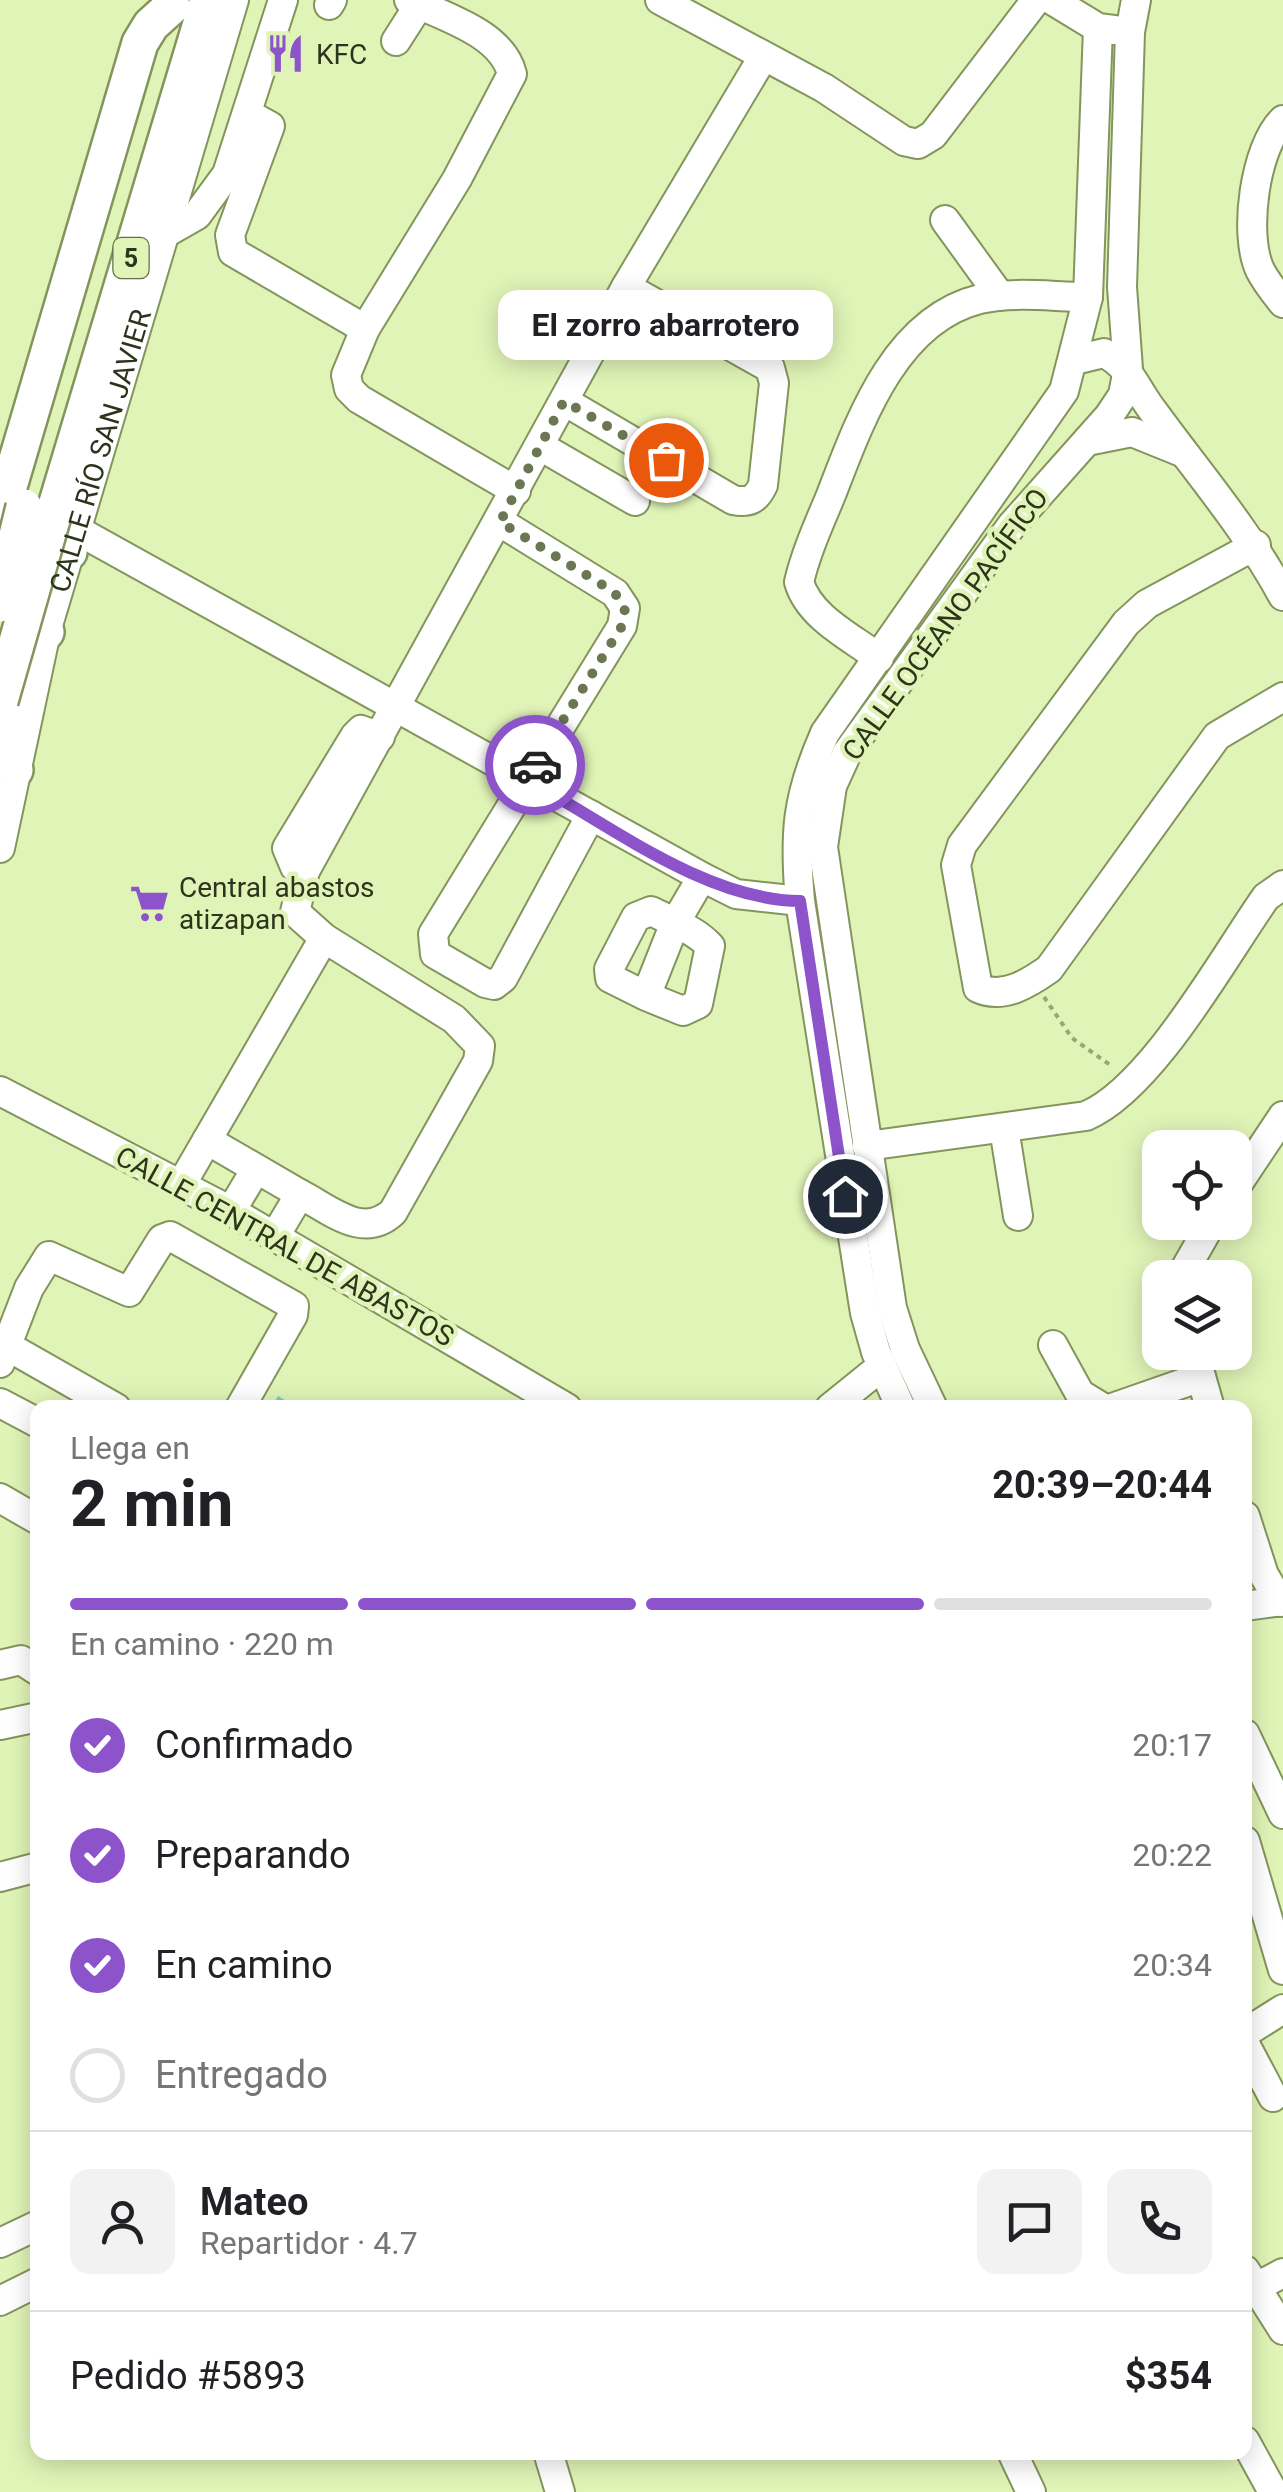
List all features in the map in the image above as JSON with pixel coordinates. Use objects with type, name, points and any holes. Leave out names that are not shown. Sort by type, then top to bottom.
[{"type":"main road","name":"5","points":[[0,604],[44,524],[208,0]]},
{"type":"main road","name":"5","points":[[0,701],[174,3]]},
{"type":"main road","points":[[0,540],[9,558],[36,569],[47,567],[44,524]]},
{"type":"main road","points":[[0,665],[46,632]]},
{"type":"main road","points":[[0,714],[15,770]]},
{"type":"street","name":"CALLE RÍO SAN JAVIER","points":[[0,848],[46,632],[44,524],[162,235],[234,0]]},
{"type":"street","points":[[162,235],[197,215],[219,188],[248,114],[283,0]]},
{"type":"street","points":[[660,0],[824,88],[904,141],[918,144],[932,135],[1036,0]]},
{"type":"street","points":[[1052,0],[1098,28],[1130,32]]},
{"type":"street","name":"CALLE OCÉANO PACÍFICO","points":[[929,1400],[892,1308],[823,846],[832,786],[847,754],[1012,525],[1109,416],[1122,395],[1128,370],[1122,286],[1130,32],[1136,0]]},
{"type":"street","points":[[396,41],[414,2],[496,44],[508,58],[512,74],[456,179],[365,329],[346,375],[359,399],[516,492]]},
{"type":"street","name":"CALLE OCÉANO PACÍFICO","points":[[897,1400],[882,1366],[857,1269],[800,901],[795,846],[803,784],[825,733],[1049,419],[1075,360],[1088,297],[1098,28]]},
{"type":"street","points":[[208,1140],[364,1227],[380,1224],[402,1195],[478,1060],[480,1046],[454,1019],[324,938],[295,912],[305,871],[626,287],[763,57]]},
{"type":"street","points":[[248,114],[270,126],[230,235],[233,252],[365,329]]},
{"type":"street","points":[[1283,120],[1264,145],[1257,172],[1254,248],[1260,269],[1283,303]]},
{"type":"street","points":[[945,220],[1000,296]]},
{"type":"street","points":[[564,401],[733,500],[746,502],[758,497],[763,485],[774,383],[770,368],[626,287]]},
{"type":"street","points":[[879,658],[803,598],[799,582],[867,404],[914,341],[950,312],[977,299],[1000,296],[1088,297]]},
{"type":"street","points":[[1075,360],[1104,353],[1128,370],[1152,410],[1256,545],[1283,596]]},
{"type":"street","points":[[1049,419],[1060,439],[1082,442],[1132,432],[1188,455]]},
{"type":"street","points":[[540,446],[635,501]]},
{"type":"street","points":[[500,522],[614,592],[625,608],[622,626],[526,779],[431,944],[435,954],[485,983],[494,984],[503,978],[591,815]]},
{"type":"street","points":[[44,524],[397,709],[736,894],[800,901]]},
{"type":"street","points":[[1256,545],[1148,604],[1126,623],[962,845],[956,865],[978,988],[989,993],[1024,987],[1049,969],[1217,736],[1283,697]]},
{"type":"street","points":[[646,996],[675,923],[702,877]]},
{"type":"street","points":[[866,1146],[1086,1116],[1103,1109],[1138,1080],[1266,897],[1283,885]]},
{"type":"street","points":[[643,911],[675,923],[710,946],[698,1004],[683,1011],[646,996],[617,984],[610,978],[609,968],[643,911]]},
{"type":"street","points":[[181,1186],[324,938]]},
{"type":"street","name":"CALLE CENTRAL DE ABASTOS","points":[[0,1091],[231,1211],[553,1400]]},
{"type":"street","points":[[1252,1171],[1274,1150],[1283,1116]]},
{"type":"street","points":[[1004,1128],[1018,1216]]},
{"type":"street","points":[[231,1211],[256,1168]]},
{"type":"street","points":[[275,1236],[300,1194]]},
{"type":"street","points":[[100,1400],[2,1350],[29,1288],[49,1256],[129,1292],[162,1239],[170,1236],[272,1290],[294,1306],[293,1315],[245,1400]]},
{"type":"street","points":[[1054,1346],[1080,1394],[1090,1400]]},
{"type":"street","points":[[840,1400],[882,1366]]},
{"type":"street","points":[[1128,1400],[1187,1370]]},
{"type":"street","points":[[1199,1370],[1208,1400]]},
{"type":"street","points":[[0,1403],[30,1419]]},
{"type":"street","points":[[0,1498],[30,1515]]},
{"type":"street","points":[[1252,1538],[1264,1575],[1281,1602],[1252,1605]]},
{"type":"street","points":[[0,1664],[20,1660],[30,1667]]},
{"type":"street","points":[[0,1725],[30,1719]]},
{"type":"street","points":[[1252,1749],[1283,1814]]},
{"type":"street","points":[[1252,1864],[1283,1970]]},
{"type":"street","points":[[0,1878],[30,1869]]},
{"type":"street","points":[[1252,2029],[1283,2009]]},
{"type":"street","points":[[1252,2057],[1273,2097]]},
{"type":"street","points":[[0,2243],[30,2229]]},
{"type":"street","points":[[1259,2281],[1283,2330]]},
{"type":"street","points":[[0,2300],[30,2286]]},
{"type":"street","points":[[1252,2453],[1274,2492]]},
{"type":"street","points":[[556,2460],[560,2492]]},
{"type":"street","points":[[1016,2460],[1032,2492]]},
{"type":"path","points":[[1034,980],[1072,1038],[1090,1055],[1138,1080]]},
{"type":"way so far","points":[[535,765],[622,626],[625,608],[614,592],[500,522],[564,401],[666,460]]},
{"type":"place","name":"KFC","points":[[286,54]]},
{"type":"place","name":"El zorro abarrotero","points":[[666,460]]},
{"type":"place","name":"Central abastos atizapan","points":[[149,903]]},
{"type":"route","points":[[535,765],[526,779],[702,877],[736,894],[770,901],[800,901],[845,1196]]}]
